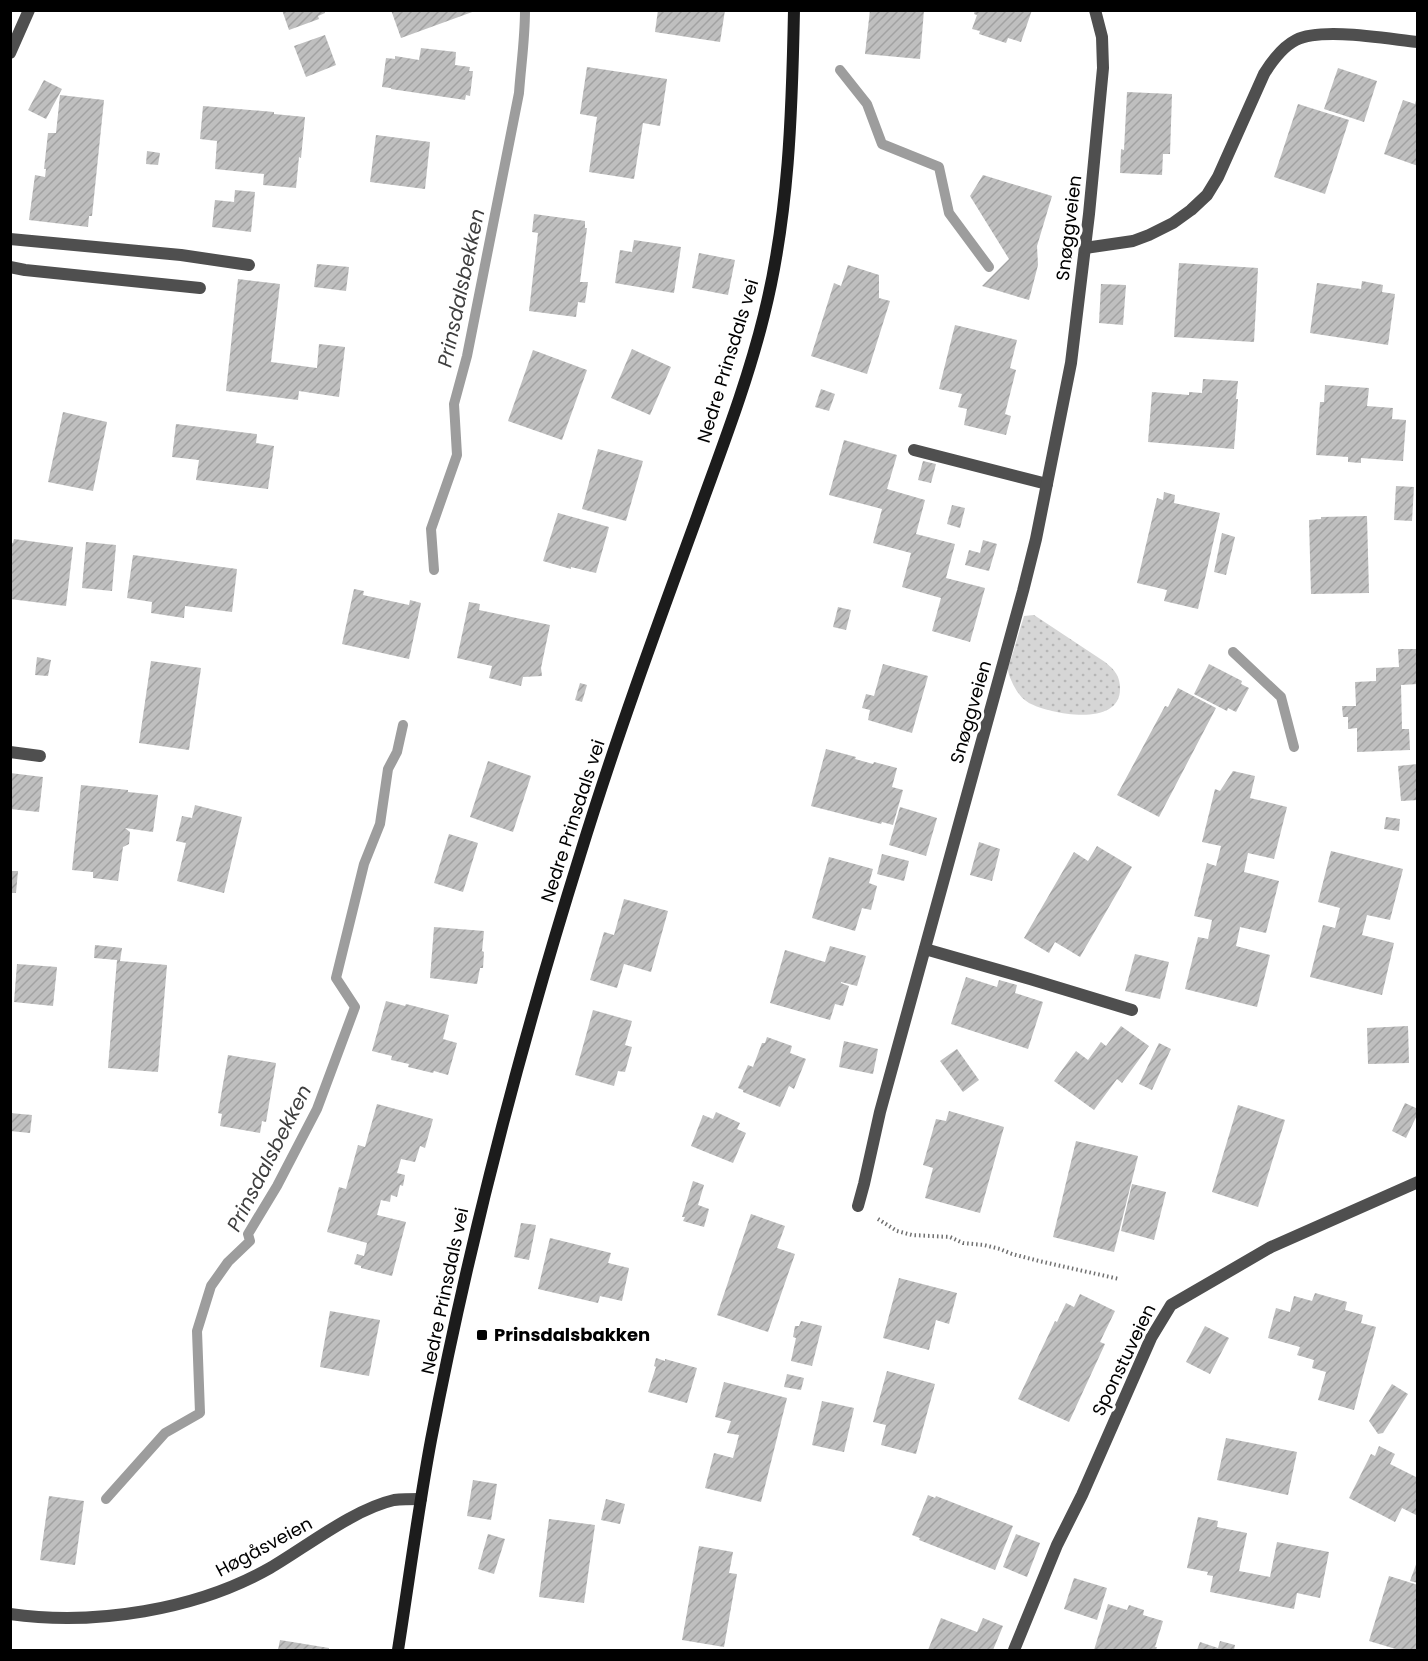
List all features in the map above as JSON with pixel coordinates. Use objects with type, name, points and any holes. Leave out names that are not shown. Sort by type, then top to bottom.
[{"type":"main road","name":"Nedre Prinsdals vei","points":[[398,1650],[421,1499],[449,1352],[498,1142],[536,1001],[594,809],[743,386],[764,316],[777,250],[786,183],[792,103],[794,10]]},
{"type":"street","points":[[10,53],[29,10]]},
{"type":"street","name":"Snøggveien","points":[[858,1206],[880,1112],[1023,591],[1036,539],[1071,363],[1103,68],[1102,37],[1095,10]]},
{"type":"street","points":[[1085,248],[1133,241],[1149,235],[1173,223],[1207,195],[1218,177],[1264,74],[1282,50],[1295,40],[1310,35],[1327,35],[1418,42]]},
{"type":"street","points":[[10,239],[181,255],[249,266]]},
{"type":"street","points":[[10,267],[200,288]]},
{"type":"street","points":[[914,450],[1047,484]]},
{"type":"street","points":[[10,752],[40,756]]},
{"type":"street","points":[[925,950],[1132,1010]]},
{"type":"street","name":"Sponstuveien","points":[[1014,1650],[1057,1545],[1082,1495],[1151,1338],[1171,1305],[1271,1247],[1418,1182]]},
{"type":"street","name":"Høgåsveien","points":[[10,1614],[46,1617],[105,1616],[162,1608],[194,1600],[270,1568],[350,1519],[380,1504],[396,1500],[421,1499]]},
{"type":"path","points":[[858,1206],[897,1231],[912,1235],[950,1237],[963,1243],[984,1245],[1119,1280]]},
{"type":"shaded area","points":[[1034,615],[1105,662],[1114,671],[1119,680],[1120,689],[1117,701],[1109,709],[1082,715],[1067,714],[1029,703],[1019,694],[1008,672],[1008,667],[1024,616]]},
{"type":"building","points":[[282,10],[325,10],[325,13],[318,16],[319,19],[289,30]]},
{"type":"building","points":[[391,10],[475,10],[475,11],[401,38]]},
{"type":"building","points":[[658,10],[725,10],[720,42],[655,32]]},
{"type":"building","points":[[870,10],[924,10],[920,59],[865,54]]},
{"type":"building","points":[[975,10],[1032,10],[1021,42],[1008,38],[1006,43],[979,34],[980,31],[972,29],[977,15],[974,14]]},
{"type":"building","points":[[325,35],[336,65],[306,77],[294,46]]},
{"type":"building","points":[[421,48],[456,52],[455,65],[470,67],[469,71],[473,71],[470,96],[466,95],[465,100],[382,87],[386,58],[395,59],[395,56],[419,60]]},
{"type":"building","points":[[587,67],[667,79],[660,126],[643,123],[634,179],[589,172],[597,117],[580,114]]},
{"type":"building","points":[[1338,68],[1377,81],[1364,122],[1324,109]]},
{"type":"building","points":[[44,80],[62,89],[46,119],[28,110]]},
{"type":"building","points":[[1127,92],[1172,94],[1170,154],[1163,154],[1162,175],[1120,173],[1121,149],[1124,150]]},
{"type":"building","points":[[60,95],[104,100],[92,216],[89,216],[88,227],[29,220],[35,175],[45,177],[48,133],[56,133]]},
{"type":"building","points":[[1417,97],[1418,166],[1384,154],[1403,100],[1415,104]]},
{"type":"building","points":[[1298,104],[1349,120],[1325,194],[1274,177]]},
{"type":"building","points":[[203,106],[305,117],[296,188],[263,185],[264,174],[215,169],[217,141],[200,139]]},
{"type":"building","points":[[376,135],[430,142],[425,189],[370,182]]},
{"type":"building","points":[[147,151],[160,153],[158,165],[146,164]]},
{"type":"building","points":[[983,175],[1052,196],[1037,246],[1038,265],[1029,300],[982,286],[1009,259],[970,196]]},
{"type":"building","points":[[235,190],[255,192],[251,232],[212,227],[215,200],[234,202]]},
{"type":"building","points":[[534,214],[585,221],[585,228],[587,228],[580,282],[588,282],[585,303],[578,302],[576,317],[529,311],[538,233],[532,232]]},
{"type":"building","points":[[634,240],[681,247],[674,293],[615,283],[620,250],[632,252]]},
{"type":"building","points":[[699,253],[735,260],[728,295],[692,288]]},
{"type":"building","points":[[1179,263],[1258,268],[1254,342],[1174,337]]},
{"type":"building","points":[[317,264],[349,267],[346,291],[314,287]]},
{"type":"building","points":[[848,265],[879,275],[879,298],[890,301],[867,374],[811,356],[834,283],[841,286]]},
{"type":"building","points":[[238,279],[280,284],[271,362],[317,368],[319,344],[345,347],[339,397],[299,391],[298,400],[226,391]]},
{"type":"building","points":[[1362,281],[1383,285],[1382,292],[1395,294],[1388,345],[1310,333],[1317,283],[1361,289]]},
{"type":"building","points":[[1101,284],[1126,285],[1123,325],[1099,323]]},
{"type":"building","points":[[955,325],[1017,340],[1010,368],[1016,370],[1005,414],[1011,416],[1006,435],[964,425],[967,409],[958,407],[962,394],[939,389]]},
{"type":"building","points":[[632,349],[671,367],[650,415],[611,398]]},
{"type":"building","points":[[533,350],[587,370],[562,440],[508,421]]},
{"type":"building","points":[[1203,379],[1238,381],[1234,449],[1148,442],[1152,392],[1189,395],[1189,392],[1202,393]]},
{"type":"building","points":[[1325,385],[1369,388],[1367,406],[1393,408],[1392,419],[1406,420],[1403,461],[1361,458],[1361,463],[1348,462],[1348,457],[1316,455],[1320,402],[1324,402]]},
{"type":"building","points":[[821,389],[835,394],[829,411],[815,407]]},
{"type":"building","points":[[63,412],[107,422],[93,491],[48,482]]},
{"type":"building","points":[[176,424],[257,434],[256,443],[274,446],[268,489],[196,480],[199,460],[172,457]]},
{"type":"building","points":[[844,440],[897,455],[887,489],[925,500],[916,534],[955,544],[946,578],[985,588],[970,642],[932,631],[941,598],[902,587],[911,553],[873,543],[882,509],[829,495]]},
{"type":"building","points":[[598,449],[643,461],[626,521],[582,509]]},
{"type":"building","points":[[923,461],[936,464],[931,483],[918,480]]},
{"type":"building","points":[[1396,486],[1414,487],[1412,521],[1394,520]]},
{"type":"building","points":[[1164,492],[1175,495],[1174,503],[1220,513],[1198,609],[1164,601],[1167,590],[1137,583],[1157,498],[1163,500]]},
{"type":"building","points":[[952,505],[965,508],[960,528],[947,524]]},
{"type":"building","points":[[558,513],[609,527],[596,573],[543,561]]},
{"type":"building","points":[[1367,516],[1369,593],[1311,594],[1309,520],[1321,519],[1321,517]]},
{"type":"building","points":[[1222,533],[1235,537],[1226,575],[1214,572]]},
{"type":"building","points":[[14,539],[73,547],[66,606],[10,599],[10,542],[13,543]]},
{"type":"building","points":[[983,540],[997,544],[989,571],[965,565],[969,550],[980,553]]},
{"type":"building","points":[[86,542],[116,545],[112,591],[82,588]]},
{"type":"building","points":[[133,555],[237,569],[232,612],[185,606],[184,618],[151,613],[152,602],[127,598]]},
{"type":"building","points":[[354,589],[364,591],[363,595],[409,605],[410,600],[421,603],[409,659],[342,644]]},
{"type":"building","points":[[469,602],[480,604],[479,610],[550,625],[541,668],[542,676],[523,677],[521,686],[489,678],[492,666],[457,658]]},
{"type":"building","points":[[838,607],[851,610],[846,630],[833,627]]},
{"type":"building","points":[[1398,649],[1418,649],[1418,684],[1401,685],[1402,729],[1409,729],[1410,750],[1357,752],[1357,728],[1348,729],[1348,717],[1343,717],[1342,706],[1356,706],[1355,682],[1376,681],[1376,668],[1399,667]]},
{"type":"building","points":[[37,657],[51,660],[48,676],[35,675]]},
{"type":"building","points":[[151,661],[201,668],[189,750],[139,743]]},
{"type":"building","points":[[883,664],[928,676],[912,733],[868,720],[870,710],[862,708],[866,694],[874,696]]},
{"type":"building","points":[[1209,664],[1242,681],[1241,684],[1249,688],[1236,712],[1228,708],[1227,711],[1194,694]]},
{"type":"building","points":[[580,683],[587,685],[582,702],[575,700]]},
{"type":"building","points":[[1178,688],[1216,708],[1159,817],[1117,795],[1165,706],[1168,707]]},
{"type":"building","points":[[826,749],[873,764],[874,762],[897,768],[892,787],[903,790],[893,825],[811,806]]},
{"type":"building","points":[[488,761],[531,776],[513,832],[470,817]]},
{"type":"building","points":[[1418,764],[1418,800],[1401,801],[1398,766]]},
{"type":"building","points":[[1233,771],[1255,776],[1250,798],[1287,807],[1274,859],[1248,853],[1244,872],[1279,881],[1266,933],[1240,927],[1236,946],[1270,955],[1257,1007],[1185,989],[1198,937],[1208,939],[1212,920],[1194,916],[1207,863],[1216,866],[1221,846],[1202,842],[1215,789],[1220,791]]},
{"type":"building","points":[[10,773],[43,777],[39,812],[10,809]]},
{"type":"building","points":[[81,785],[158,795],[153,832],[125,828],[130,832],[129,844],[123,847],[118,881],[93,878],[93,872],[72,870]]},
{"type":"building","points":[[195,805],[242,817],[224,893],[177,881],[186,843],[176,841],[182,816],[192,818]]},
{"type":"building","points":[[900,807],[937,818],[926,856],[889,845]]},
{"type":"building","points":[[1386,817],[1400,819],[1399,831],[1384,829]]},
{"type":"building","points":[[449,834],[478,843],[463,892],[434,883]]},
{"type":"building","points":[[979,842],[1000,849],[992,881],[970,875]]},
{"type":"building","points":[[1097,846],[1132,867],[1080,957],[1055,942],[1049,953],[1024,938],[1074,852],[1088,861]]},
{"type":"building","points":[[1331,851],[1403,869],[1390,920],[1367,915],[1362,935],[1394,943],[1382,995],[1310,977],[1323,925],[1335,928],[1340,908],[1318,902]]},
{"type":"building","points":[[882,854],[909,861],[904,881],[877,874]]},
{"type":"building","points":[[829,857],[873,869],[869,883],[877,886],[871,910],[862,908],[855,931],[812,918]]},
{"type":"building","points":[[10,871],[18,871],[16,893],[10,893]]},
{"type":"building","points":[[624,899],[668,911],[651,972],[624,964],[617,988],[590,980],[604,932],[614,935]]},
{"type":"building","points":[[434,927],[484,931],[483,968],[480,968],[477,984],[430,978]]},
{"type":"building","points":[[95,945],[122,948],[120,961],[167,965],[158,1072],[108,1068],[117,960],[94,958]]},
{"type":"building","points":[[830,946],[866,956],[857,986],[841,982],[849,986],[843,1006],[835,1004],[830,1020],[770,1003],[785,950],[825,962]]},
{"type":"building","points":[[1135,954],[1169,962],[1160,999],[1125,991]]},
{"type":"building","points":[[17,964],[57,967],[53,1006],[14,1002]]},
{"type":"building","points":[[966,977],[997,987],[999,980],[1017,985],[1015,993],[1043,1002],[1028,1049],[951,1024]]},
{"type":"building","points":[[386,1001],[449,1015],[443,1039],[457,1043],[448,1075],[408,1067],[409,1064],[391,1060],[392,1056],[372,1051]]},
{"type":"building","points":[[593,1010],[632,1021],[625,1045],[632,1047],[625,1072],[618,1071],[614,1086],[575,1075]]},
{"type":"building","points":[[1121,1026],[1149,1046],[1122,1083],[1117,1079],[1094,1110],[1054,1081],[1076,1051],[1088,1060],[1101,1042],[1106,1046]]},
{"type":"building","points":[[1408,1026],[1409,1063],[1368,1064],[1367,1028]]},
{"type":"building","points":[[767,1037],[792,1046],[790,1053],[806,1059],[794,1089],[789,1086],[780,1107],[738,1088],[748,1065],[753,1067],[762,1043],[765,1043]]},
{"type":"building","points":[[844,1041],[878,1049],[873,1074],[839,1067]]},
{"type":"building","points":[[1159,1043],[1171,1049],[1152,1090],[1139,1084]]},
{"type":"building","points":[[957,1049],[979,1080],[963,1092],[940,1061]]},
{"type":"building","points":[[228,1055],[276,1063],[266,1122],[262,1121],[260,1133],[220,1126],[222,1114],[218,1113]]},
{"type":"building","points":[[1405,1103],[1418,1109],[1406,1138],[1392,1131]]},
{"type":"building","points":[[377,1104],[433,1119],[425,1148],[420,1146],[415,1162],[401,1159],[397,1173],[405,1175],[403,1186],[400,1185],[397,1197],[391,1195],[390,1202],[381,1200],[377,1215],[406,1222],[392,1276],[354,1264],[357,1254],[364,1256],[367,1243],[327,1232],[339,1187],[346,1189],[358,1145],[365,1147]]},
{"type":"building","points":[[1238,1105],[1285,1120],[1258,1207],[1212,1192]]},
{"type":"building","points":[[949,1111],[1004,1127],[980,1213],[925,1198],[933,1168],[923,1165],[936,1119],[946,1121]]},
{"type":"building","points":[[716,1112],[740,1123],[737,1129],[746,1133],[733,1163],[691,1146],[703,1115],[713,1119]]},
{"type":"building","points":[[10,1113],[32,1115],[30,1133],[10,1131]]},
{"type":"building","points":[[1076,1141],[1138,1156],[1114,1252],[1053,1237]]},
{"type":"building","points":[[693,1181],[704,1185],[698,1205],[709,1209],[704,1227],[683,1221],[685,1217],[682,1217]]},
{"type":"building","points":[[1132,1184],[1166,1192],[1154,1240],[1121,1231]]},
{"type":"building","points":[[751,1214],[785,1226],[777,1248],[795,1254],[768,1332],[717,1315]]},
{"type":"building","points":[[521,1223],[536,1225],[529,1260],[514,1257]]},
{"type":"building","points":[[550,1238],[611,1253],[608,1263],[629,1268],[622,1301],[600,1296],[598,1303],[538,1289]]},
{"type":"building","points":[[899,1278],[957,1293],[949,1324],[936,1320],[929,1350],[883,1338]]},
{"type":"building","points":[[1315,1293],[1347,1302],[1345,1310],[1363,1315],[1361,1323],[1376,1327],[1354,1410],[1318,1400],[1326,1372],[1312,1368],[1314,1360],[1297,1355],[1300,1347],[1268,1338],[1276,1308],[1290,1312],[1294,1296],[1312,1301]]},
{"type":"building","points":[[1080,1294],[1115,1311],[1100,1342],[1105,1344],[1069,1422],[1018,1399],[1055,1321],[1057,1322],[1066,1303],[1074,1307]]},
{"type":"building","points":[[330,1311],[380,1320],[369,1376],[320,1367]]},
{"type":"building","points":[[801,1321],[822,1326],[812,1366],[791,1361],[796,1338],[793,1337],[795,1326],[799,1326]]},
{"type":"building","points":[[1205,1326],[1229,1338],[1210,1374],[1186,1362]]},
{"type":"building","points":[[656,1358],[697,1368],[687,1403],[648,1392],[656,1367],[654,1366]]},
{"type":"building","points":[[887,1371],[935,1384],[916,1454],[881,1445],[886,1425],[873,1422]]},
{"type":"building","points":[[787,1374],[804,1378],[801,1390],[784,1387]]},
{"type":"building","points":[[724,1382],[787,1398],[761,1502],[705,1488],[714,1453],[733,1458],[739,1435],[727,1433],[731,1421],[715,1417]]},
{"type":"building","points":[[1392,1384],[1408,1394],[1383,1433],[1378,1434],[1369,1421]]},
{"type":"building","points":[[822,1401],[854,1408],[844,1452],[812,1445]]},
{"type":"building","points":[[1226,1438],[1297,1452],[1288,1495],[1217,1480]]},
{"type":"building","points":[[1379,1446],[1395,1454],[1390,1464],[1418,1478],[1418,1512],[1416,1515],[1402,1508],[1395,1522],[1349,1498],[1371,1454],[1375,1456]]},
{"type":"building","points":[[473,1480],[497,1484],[491,1520],[467,1516]]},
{"type":"building","points":[[928,1495],[935,1498],[936,1496],[1013,1526],[995,1570],[919,1540],[920,1538],[912,1535]]},
{"type":"building","points":[[49,1496],[84,1501],[75,1565],[40,1560]]},
{"type":"building","points":[[606,1499],[625,1504],[620,1524],[601,1520]]},
{"type":"building","points":[[1198,1517],[1218,1521],[1217,1527],[1247,1533],[1239,1571],[1270,1577],[1277,1542],[1329,1552],[1320,1598],[1297,1593],[1294,1609],[1210,1592],[1213,1576],[1207,1575],[1208,1572],[1187,1568]]},
{"type":"building","points":[[549,1519],[595,1525],[584,1603],[539,1597]]},
{"type":"building","points":[[488,1534],[505,1539],[494,1574],[478,1569]]},
{"type":"building","points":[[1016,1534],[1040,1543],[1027,1577],[1003,1567]]},
{"type":"building","points":[[699,1546],[733,1552],[729,1573],[737,1574],[724,1647],[682,1640]]},
{"type":"building","points":[[1418,1559],[1418,1583],[1410,1581]]},
{"type":"building","points":[[1389,1576],[1418,1585],[1418,1650],[1399,1650],[1369,1641]]},
{"type":"building","points":[[1074,1578],[1107,1588],[1097,1620],[1064,1609]]},
{"type":"building","points":[[1108,1604],[1127,1610],[1129,1605],[1144,1610],[1143,1615],[1163,1621],[1156,1650],[1094,1650]]},
{"type":"building","points":[[941,1618],[977,1632],[983,1618],[1003,1626],[993,1650],[928,1650]]},
{"type":"building","points":[[280,1640],[329,1648],[329,1650],[278,1650]]},
{"type":"building","points":[[1220,1641],[1235,1645],[1234,1650],[1197,1650],[1200,1642],[1218,1648]]},
{"type":"waterway","name":"Prinsdalsbekken","points":[[434,570],[431,529],[457,455],[454,404],[467,356],[519,93],[525,10]]},
{"type":"waterway","points":[[840,70],[867,104],[882,144],[939,167],[949,213],[989,267]]},
{"type":"waterway","points":[[1233,652],[1281,697],[1294,747]]},
{"type":"waterway","name":"Prinsdalsbekken","points":[[106,1499],[165,1433],[200,1413],[197,1331],[211,1286],[228,1262],[250,1241],[248,1234],[277,1186],[317,1109],[355,1007],[336,978],[364,864],[380,824],[388,769],[397,752],[403,725]]},
{"type":"place","name":"Prinsdalsbakken","points":[[482,1335]]}]
